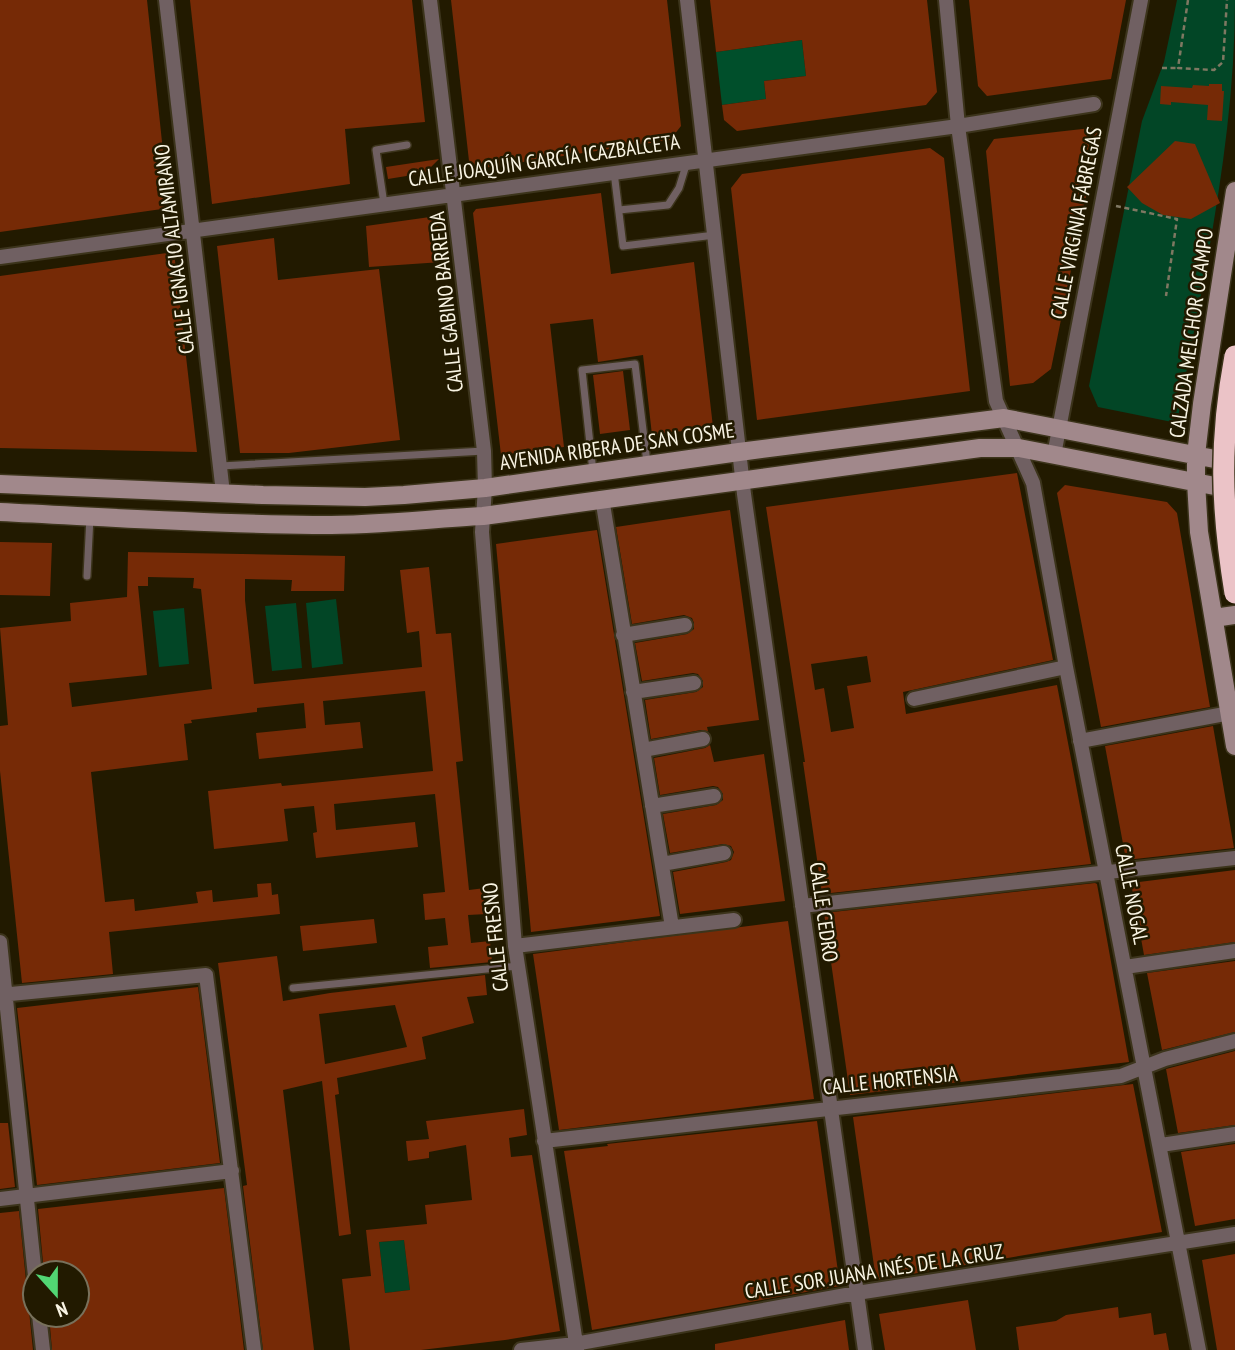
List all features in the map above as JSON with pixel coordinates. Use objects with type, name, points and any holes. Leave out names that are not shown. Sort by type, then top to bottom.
[{"type":"highway","points":[[1235,356],[1225,522],[1235,593]]},
{"type":"main road","name":"CALZADA MELCHOR OCAMPO","points":[[1235,191],[1196,455],[1199,532],[1235,746]]},
{"type":"main road","points":[[1202,404],[1235,424]]},
{"type":"main road","name":"AVENIDA RIBERA DE SAN COSME","points":[[0,484],[365,497],[485,488],[647,464],[1004,418],[1196,455],[1229,457]]},
{"type":"main road","points":[[0,512],[314,525],[369,524],[482,516],[980,447],[1019,448],[1235,490]]},
{"type":"main road","points":[[1214,618],[1235,615]]},
{"type":"street","name":"CALLE IGNACIO ALTAMIRANO","points":[[166,0],[223,493]]},
{"type":"street","name":"CALLE GABINO BARREDA","points":[[430,0],[484,452],[485,488],[482,516]]},
{"type":"street","name":"CALLE CEDRO","points":[[687,0],[742,480],[865,1350]]},
{"type":"street","name":"CALLE NOGAL","points":[[946,0],[958,126],[996,401],[1033,483],[1080,741],[1199,1350]]},
{"type":"street","name":"CALLE VIRGINIA FÁBREGAS","points":[[1054,454],[1141,0]]},
{"type":"street","name":"CALLE JOAQUÍN GARCÍA ICAZBALCETA","points":[[0,257],[958,126],[1094,104]]},
{"type":"street","points":[[602,498],[672,928]]},
{"type":"street","name":"CALLE FRESNO","points":[[482,516],[515,946],[576,1347]]},
{"type":"street","points":[[623,635],[685,625]]},
{"type":"street","points":[[914,699],[1066,667]]},
{"type":"street","points":[[633,692],[694,683]]},
{"type":"street","points":[[1080,741],[1230,713]]},
{"type":"street","points":[[643,750],[703,739]]},
{"type":"street","points":[[652,806],[715,796]]},
{"type":"street","points":[[662,863],[724,853]]},
{"type":"street","points":[[802,906],[1235,859]]},
{"type":"street","points":[[515,946],[734,920]]},
{"type":"street","points":[[0,942],[3,995],[33,1259]]},
{"type":"street","points":[[1125,967],[1235,951]]},
{"type":"street","points":[[3,995],[206,975],[254,1350]]},
{"type":"street","name":"CALLE HORTENSIA","points":[[544,1141],[1121,1076],[1165,1059],[1235,1041]]},
{"type":"street","points":[[1161,1145],[1235,1134]]},
{"type":"street","points":[[0,1199],[232,1171]]},
{"type":"street","name":"CALLE SOR JUANA INÉS DE LA CRUZ","points":[[521,1350],[576,1347],[857,1293],[1235,1234]]},
{"type":"street","points":[[41,1329],[43,1350]]},
{"type":"lane","points":[[384,204],[376,150],[407,145]]},
{"type":"lane","points":[[619,210],[668,205],[679,188],[687,162]]},
{"type":"lane","points":[[614,172],[623,246],[715,235]]},
{"type":"lane","points":[[593,472],[582,370],[635,364],[647,464]]},
{"type":"lane","points":[[221,466],[484,452]]},
{"type":"lane","points":[[87,576],[90,516]]},
{"type":"lane","points":[[293,988],[518,967]]},
{"type":"path","points":[[1178,68],[1188,0]]},
{"type":"path","points":[[1162,68],[1214,70],[1223,62],[1227,0]]},
{"type":"path","points":[[1101,203],[1177,219],[1166,296]]},
{"type":"green space","points":[[1177,0],[1235,0],[1234,53],[1223,160],[1177,423],[1098,407],[1089,386],[1142,121],[1164,62]]},
{"type":"green space","points":[[802,40],[806,76],[764,81],[766,99],[722,105],[716,52]]},
{"type":"green space","points":[[336,599],[343,664],[312,668],[306,603]]},
{"type":"green space","points":[[296,603],[302,668],[272,671],[265,606]]},
{"type":"green space","points":[[184,608],[189,664],[159,667],[153,611]]},
{"type":"green space","points":[[404,1240],[410,1290],[385,1293],[379,1242]]},
{"type":"building","points":[[0,0],[147,0],[169,208],[0,232]]},
{"type":"building","points":[[190,0],[412,0],[425,122],[345,129],[350,184],[212,204]]},
{"type":"building","points":[[451,0],[667,0],[681,126],[670,140],[470,170]]},
{"type":"building","points":[[710,0],[927,0],[937,92],[926,105],[737,131],[724,120],[722,105],[766,99],[764,81],[806,76],[802,40],[716,52]]},
{"type":"building","points":[[969,0],[1126,0],[1111,79],[987,96],[978,86]]},
{"type":"building","points":[[1222,84],[1222,121],[1207,120],[1208,105],[1171,102],[1171,105],[1160,104],[1161,86],[1192,88],[1193,85]]},
{"type":"building","points":[[1100,127],[1051,369],[1033,383],[1010,386],[986,151],[994,139]]},
{"type":"building","points":[[1175,141],[1195,144],[1220,203],[1191,219],[1163,215],[1142,203],[1127,187]]},
{"type":"building","points":[[930,148],[944,158],[970,391],[757,420],[731,188],[742,174]]},
{"type":"building","points":[[439,159],[425,173],[388,179],[386,167]]},
{"type":"building","points":[[601,193],[611,274],[694,262],[713,427],[652,435],[643,355],[598,362],[593,319],[550,324],[564,447],[501,455],[473,213],[476,209]]},
{"type":"building","points":[[437,216],[442,262],[369,267],[366,226]]},
{"type":"building","points":[[274,238],[278,280],[379,269],[400,440],[289,453],[240,453],[217,246]]},
{"type":"building","points":[[174,252],[197,452],[0,448],[0,276]]},
{"type":"building","points":[[623,371],[630,430],[600,434],[593,375]]},
{"type":"building","points":[[1017,473],[1053,660],[903,692],[906,714],[1057,685],[1091,864],[822,894],[766,507]],"holes":[[[867,656],[871,682],[847,686],[854,728],[831,732],[824,688],[815,690],[811,664]]]},
{"type":"building","points":[[1065,485],[1167,502],[1177,513],[1210,707],[1101,727],[1057,493]]},
{"type":"building","points":[[730,510],[759,720],[707,727],[708,731],[651,739],[645,700],[696,692],[703,687],[703,681],[698,674],[693,673],[642,681],[635,643],[687,634],[694,629],[694,623],[692,618],[684,615],[632,624],[616,527]]},
{"type":"building","points":[[597,530],[660,916],[531,932],[496,544]]},
{"type":"building","points":[[0,542],[52,543],[50,596],[0,595]]},
{"type":"building","points":[[128,552],[345,556],[344,591],[291,591],[292,580],[245,579],[254,684],[422,667],[419,631],[407,633],[400,570],[429,567],[436,634],[451,633],[463,761],[456,762],[469,890],[485,888],[487,914],[468,915],[471,943],[490,941],[492,962],[430,968],[428,947],[448,945],[445,918],[425,920],[423,894],[445,892],[435,794],[334,804],[336,830],[415,822],[418,847],[316,858],[314,806],[284,809],[288,841],[214,849],[208,791],[433,771],[425,691],[323,701],[325,725],[360,722],[363,748],[259,759],[256,733],[306,728],[304,703],[191,720],[192,723],[184,724],[188,760],[91,772],[105,902],[134,899],[135,911],[198,903],[196,892],[212,890],[213,902],[258,897],[257,884],[271,883],[272,895],[278,894],[280,914],[109,932],[113,974],[22,983],[0,771],[0,726],[8,725],[0,628],[71,621],[70,603],[127,597]],"holes":[[[148,577],[194,578],[193,588],[201,589],[212,689],[72,707],[69,683],[147,675],[138,586],[148,586]]]},
{"type":"building","points":[[1213,726],[1234,848],[1126,860],[1105,746]]},
{"type":"building","points":[[710,745],[714,762],[764,754],[785,901],[680,914],[673,872],[726,862],[731,860],[734,852],[731,846],[723,844],[670,853],[663,814],[716,805],[723,800],[723,794],[718,787],[713,786],[660,795],[654,758]]},
{"type":"building","points":[[1235,870],[1235,942],[1144,955],[1131,883]]},
{"type":"building","points":[[1095,883],[1129,1062],[850,1095],[824,913]]},
{"type":"building","points":[[374,919],[377,943],[303,951],[300,926]]},
{"type":"building","points":[[788,921],[814,1099],[559,1130],[533,954]]},
{"type":"building","points":[[277,956],[283,1001],[485,975],[487,995],[467,997],[474,1023],[422,1037],[426,1059],[337,1078],[339,1094],[335,1095],[351,1234],[339,1236],[322,1081],[283,1090],[314,1350],[263,1350],[243,1186],[247,1185],[218,963]],"holes":[[[395,1005],[407,1047],[325,1064],[319,1014]]]},
{"type":"building","points":[[1235,961],[1235,1032],[1162,1050],[1147,973]]},
{"type":"building","points":[[198,987],[220,1163],[37,1185],[17,1008]]},
{"type":"building","points":[[1235,1051],[1235,1125],[1178,1133],[1166,1069]]},
{"type":"building","points":[[1133,1084],[1162,1232],[876,1280],[853,1117]]},
{"type":"building","points":[[524,1109],[527,1135],[509,1138],[511,1157],[532,1155],[560,1331],[421,1350],[350,1350],[342,1279],[371,1276],[366,1230],[427,1224],[425,1205],[472,1200],[466,1145],[429,1152],[429,1158],[408,1161],[406,1141],[429,1139],[426,1121]],"holes":[[[404,1240],[410,1290],[385,1293],[379,1242]]]},
{"type":"building","points":[[817,1121],[840,1286],[592,1330],[564,1151]]},
{"type":"building","points":[[0,1123],[8,1123],[15,1187],[0,1189]]},
{"type":"building","points":[[1235,1144],[1235,1219],[1195,1226],[1181,1152]]},
{"type":"building","points":[[224,1188],[244,1350],[52,1350],[50,1329],[91,1329],[91,1259],[43,1259],[38,1209]]},
{"type":"building","points":[[19,1211],[24,1259],[21,1259],[21,1329],[31,1329],[33,1350],[0,1350],[0,1213]]},
{"type":"building","points":[[1235,1254],[1235,1350],[1217,1350],[1202,1260]]},
{"type":"building","points":[[968,1300],[976,1350],[885,1350],[879,1314]]},
{"type":"building","points":[[1118,1307],[1119,1318],[1151,1313],[1154,1335],[1166,1333],[1169,1350],[1019,1350],[1016,1327],[1056,1321],[1066,1315]]},
{"type":"building","points":[[845,1320],[849,1350],[715,1350],[715,1344]]}]
